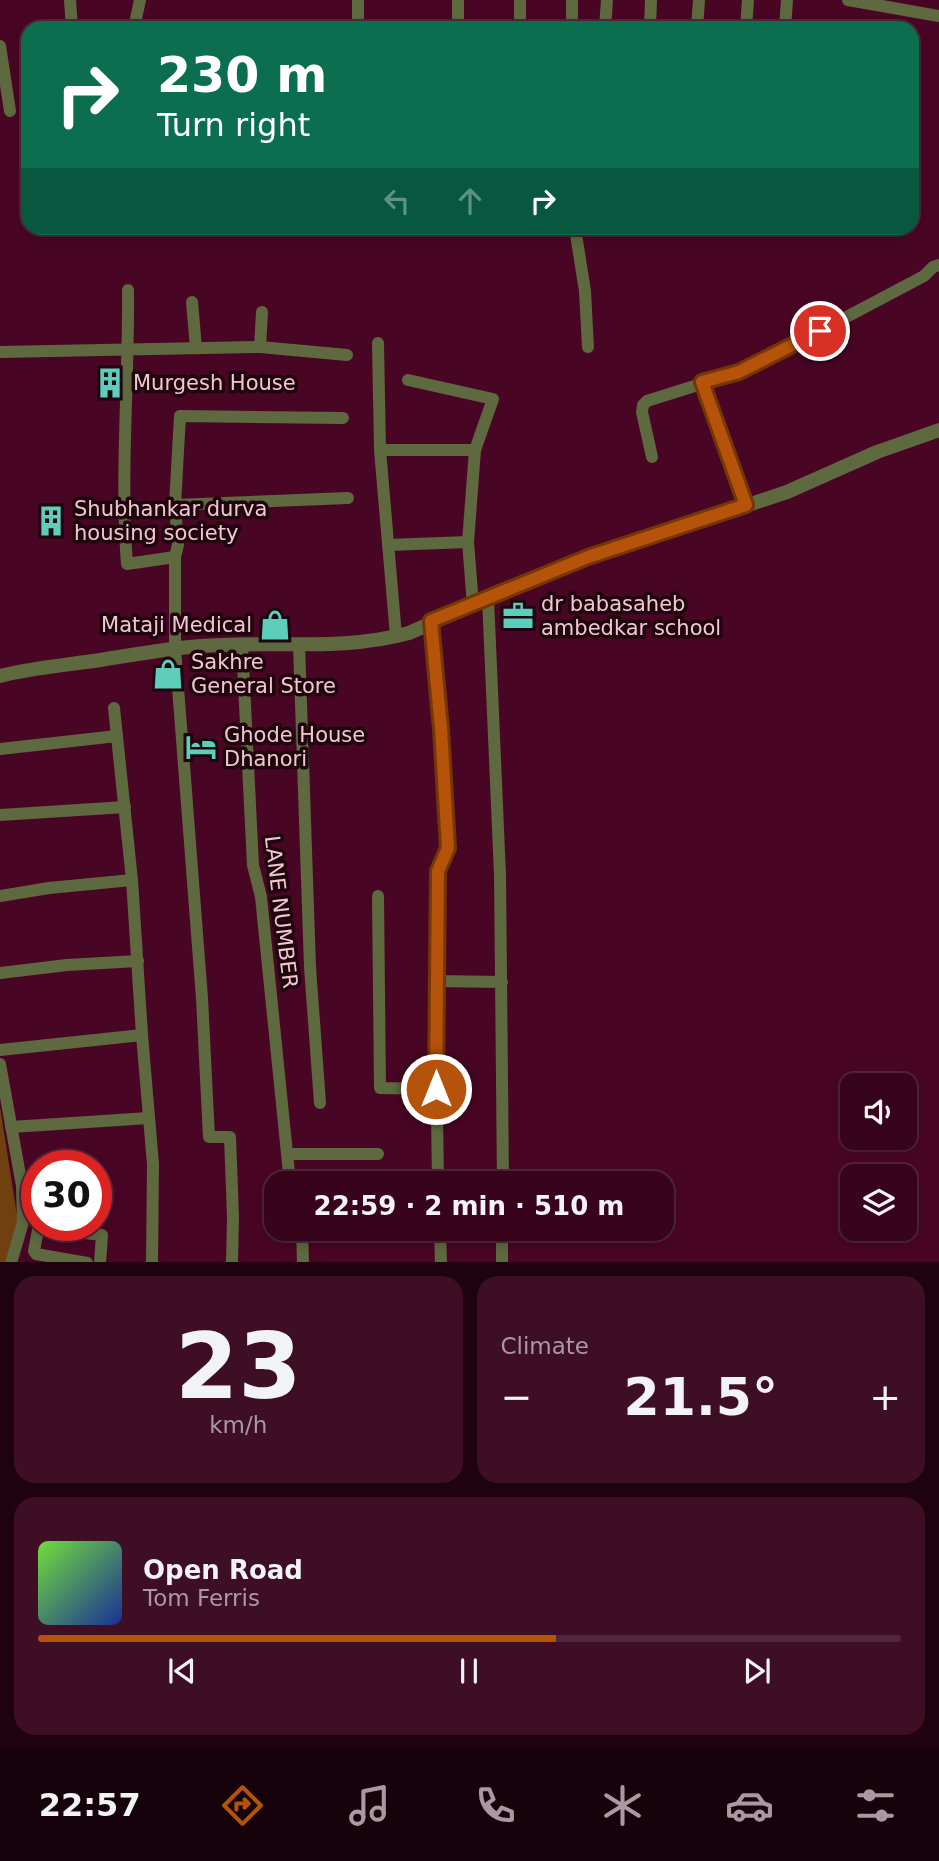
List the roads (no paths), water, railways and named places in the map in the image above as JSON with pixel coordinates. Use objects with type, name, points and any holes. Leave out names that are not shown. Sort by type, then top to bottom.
[{"type":"street","points":[[70,0],[72,21]]},
{"type":"street","points":[[136,21],[140,0]]},
{"type":"street","points":[[358,0],[358,21]]},
{"type":"street","points":[[458,0],[458,21]]},
{"type":"street","points":[[520,0],[520,21]]},
{"type":"street","points":[[572,0],[572,21]]},
{"type":"street","points":[[606,21],[607,0]]},
{"type":"street","points":[[650,21],[652,0]]},
{"type":"street","points":[[698,21],[699,0]]},
{"type":"street","points":[[746,21],[748,0]]},
{"type":"street","points":[[785,21],[786,0]]},
{"type":"street","points":[[848,0],[924,6],[939,16]]},
{"type":"street","points":[[0,46],[10,111]]},
{"type":"street","points":[[577,235],[585,291],[588,347]]},
{"type":"street","points":[[652,457],[643,420],[643,405],[654,397],[739,372],[924,276],[939,265]]},
{"type":"street","points":[[128,290],[129,348],[123,518],[127,564],[175,556]]},
{"type":"street","points":[[192,302],[196,348]]},
{"type":"street","points":[[260,347],[262,312]]},
{"type":"street","points":[[378,343],[380,450],[396,636]]},
{"type":"street","points":[[0,352],[260,347],[347,355]]},
{"type":"street","points":[[408,380],[493,400],[475,450],[468,542],[473,605]]},
{"type":"street","points":[[702,382],[746,505]]},
{"type":"street","points":[[232,1262],[230,1137],[209,1137],[202,998],[176,649],[175,556],[178,545],[175,505],[180,415],[343,418]]},
{"type":"street","points":[[0,676],[176,649],[242,645],[350,644],[396,636],[588,557],[788,492],[877,452],[939,430]]},
{"type":"street","points":[[380,450],[475,450]]},
{"type":"street","points":[[175,505],[348,498]]},
{"type":"street","points":[[388,545],[468,542]]},
{"type":"street","points":[[488,598],[502,982],[503,1171]]},
{"type":"street","points":[[431,621],[448,848],[438,871],[438,1171]]},
{"type":"street","name":"LANE NUMBER","points":[[242,645],[253,865],[263,910],[289,1171]]},
{"type":"street","points":[[299,645],[310,967],[320,1103]]},
{"type":"street","points":[[114,708],[132,880],[153,1164],[152,1262]]},
{"type":"street","points":[[0,749],[117,736]]},
{"type":"street","points":[[0,815],[125,807]]},
{"type":"street","points":[[0,896],[132,880]]},
{"type":"street","points":[[378,896],[380,1088],[436,1089]]},
{"type":"street","points":[[0,973],[67,965],[138,961]]},
{"type":"street","points":[[436,981],[502,982]]},
{"type":"street","points":[[0,1050],[142,1035]]},
{"type":"street","points":[[0,1065],[3,1102],[22,1186],[23,1222],[11,1262]]},
{"type":"street","points":[[11,1128],[149,1118]]},
{"type":"street","points":[[288,1154],[378,1154]]},
{"type":"street","points":[[87,1262],[36,1254],[34,1251],[38,1230],[42,1228],[99,1234],[103,1238],[100,1262]]},
{"type":"street","points":[[18,1240],[36,1243]]},
{"type":"street","points":[[302,1241],[303,1262]]},
{"type":"street","points":[[440,1241],[441,1262]]},
{"type":"street","points":[[502,1241],[502,1262]]},
{"type":"place","name":"Murgesh House","points":[[110,383]]},
{"type":"place","name":"Shubhankar durva housing society","points":[[51,521]]},
{"type":"place","name":"dr babasaheb ambedkar school","points":[[518,616]]},
{"type":"place","name":"Mataji Medical","points":[[275,625]]},
{"type":"place","name":"Sakhre General Store","points":[[168,674]]},
{"type":"place","name":"Ghode House Dhanori","points":[[201,747]]}]
